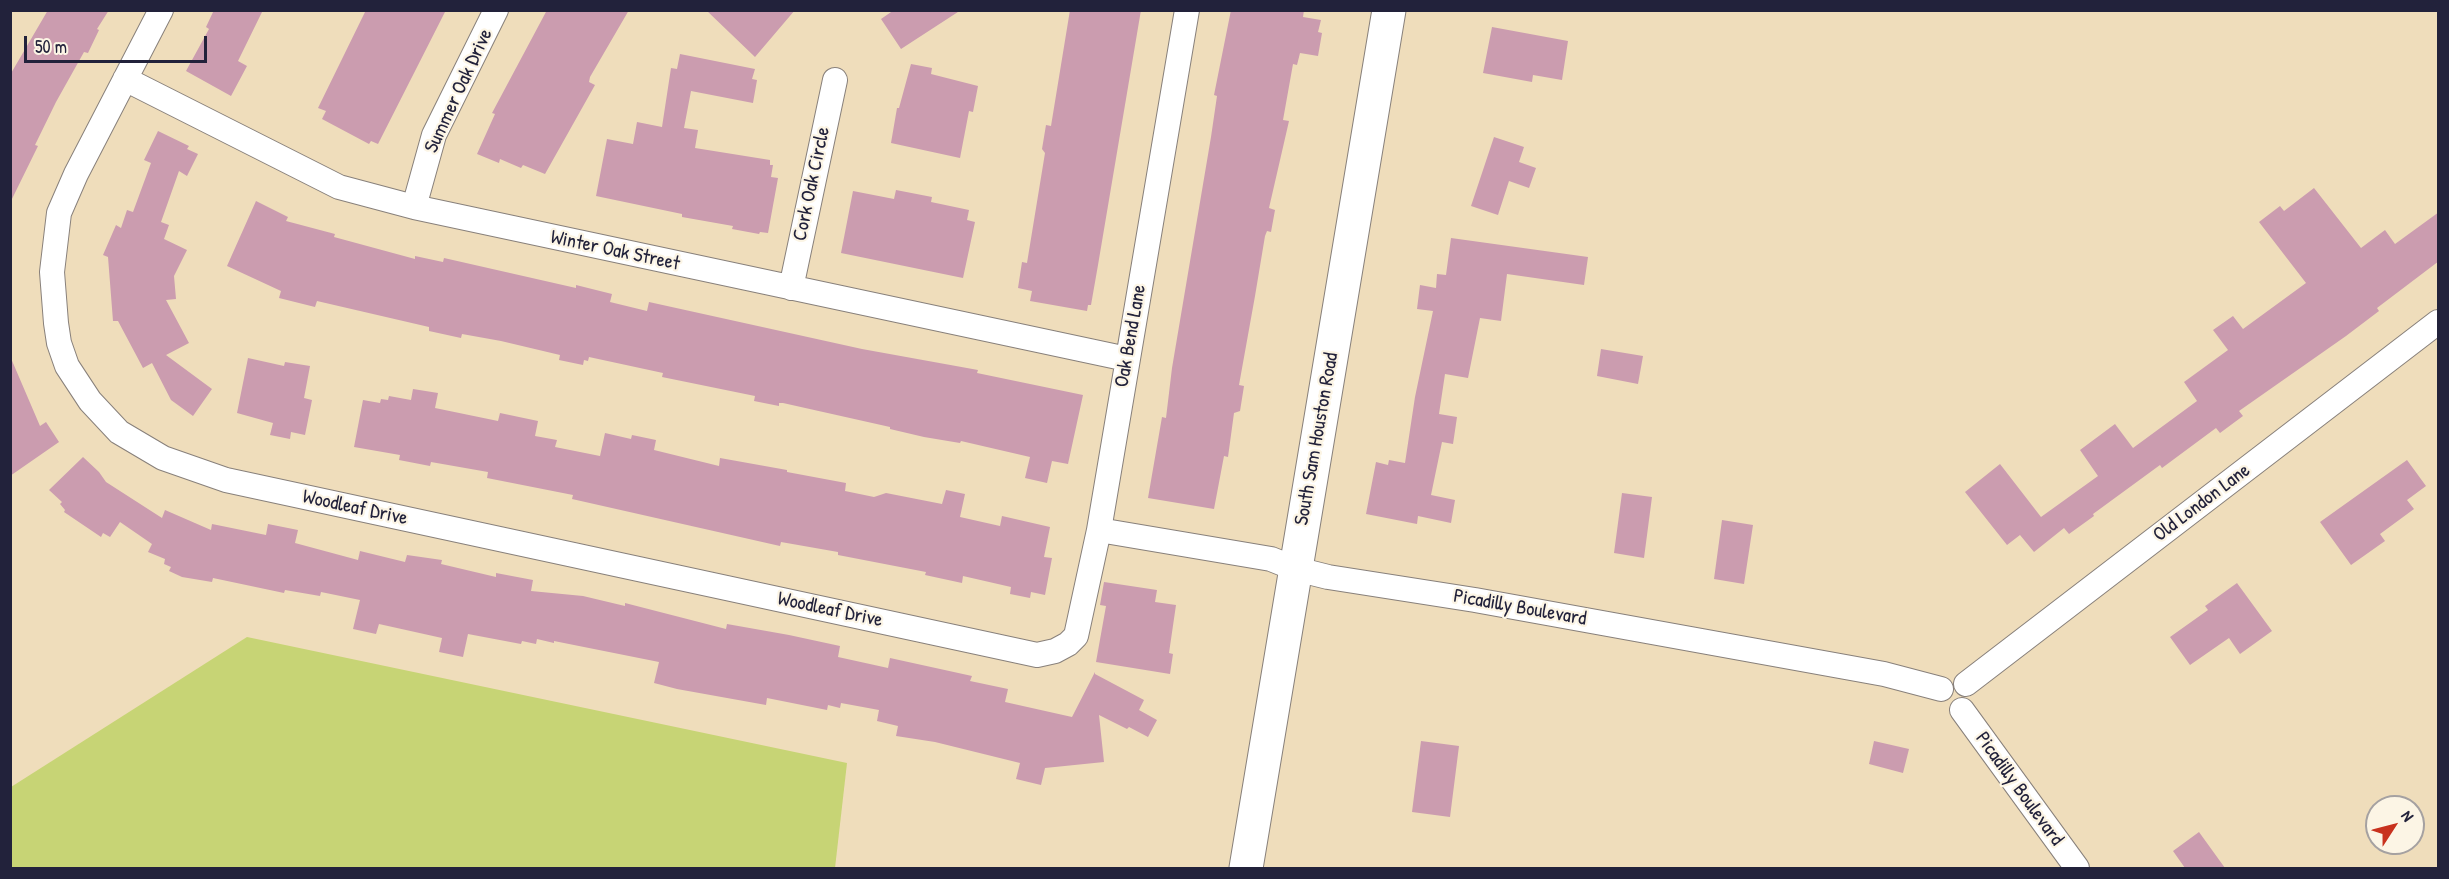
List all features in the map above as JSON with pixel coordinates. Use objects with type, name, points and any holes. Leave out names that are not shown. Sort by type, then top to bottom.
[{"type":"street","name":"Woodleaf Drive","points":[[161,10],[76,174],[59,213],[52,272],[59,343],[67,366],[90,401],[119,432],[163,458],[226,480],[1037,655],[1055,651]]},
{"type":"street","name":"Summer Oak Drive","points":[[414,207],[434,135],[496,10]]},
{"type":"street","name":"Oak Bend Lane","points":[[1055,651],[1076,636],[1099,530],[1187,10]]},
{"type":"street","name":"South Sam Houston Road","points":[[1246,868],[1389,10]]},
{"type":"street","name":"Winter Oak Street","points":[[125,79],[339,187],[414,207],[1127,359]]},
{"type":"street","name":"Cork Oak Circle","points":[[791,288],[835,80]]},
{"type":"street","name":"Old London Lane","points":[[1966,684],[2439,322]]},
{"type":"street","name":"Picadilly Boulevard","points":[[1099,530],[1271,559],[1296,570],[1884,674],[1941,689]]},
{"type":"street","points":[[1952,680],[1966,684],[1971,698],[1966,707],[1962,710],[1951,711],[1942,705],[1941,689],[1952,680]]},
{"type":"street","name":"Picadilly Boulevard","points":[[1962,710],[2077,868]]},
{"type":"green space","points":[[247,637],[847,763],[835,868],[11,868],[11,787]]},
{"type":"building","points":[[48,10],[109,10],[97,29],[99,30],[88,53],[84,52],[56,102],[35,145],[38,146],[10,203],[10,75]]},
{"type":"building","points":[[214,10],[263,10],[238,61],[247,66],[231,96],[186,71],[209,29],[206,27]]},
{"type":"building","points":[[366,10],[446,10],[378,144],[371,141],[369,144],[322,119],[326,111],[318,108]]},
{"type":"building","points":[[547,10],[629,10],[590,77],[589,82],[595,85],[545,174],[523,165],[521,168],[500,159],[499,163],[477,154],[495,114],[492,113]]},
{"type":"building","points":[[706,10],[795,10],[755,57]]},
{"type":"building","points":[[894,10],[961,10],[901,49],[881,19]]},
{"type":"building","points":[[1070,10],[1141,10],[1091,305],[1088,305],[1087,311],[1030,301],[1032,291],[1018,288],[1022,262],[1027,263],[1045,153],[1042,149],[1046,125],[1051,126]]},
{"type":"building","points":[[1231,10],[1304,10],[1303,17],[1321,20],[1318,32],[1322,33],[1318,56],[1300,53],[1297,65],[1293,64],[1283,120],[1289,121],[1269,208],[1275,210],[1271,232],[1267,231],[1265,236],[1239,385],[1244,386],[1240,411],[1234,413],[1228,457],[1224,456],[1214,509],[1148,498],[1162,417],[1166,418],[1172,368],[1211,137],[1217,96],[1214,95]]},
{"type":"building","points":[[1492,27],[1568,41],[1562,80],[1533,75],[1532,82],[1483,73]]},
{"type":"building","points":[[680,54],[755,69],[752,79],[757,80],[753,103],[691,91],[684,128],[698,130],[695,148],[770,160],[770,165],[773,165],[771,177],[778,178],[768,233],[760,232],[759,234],[732,229],[733,226],[682,217],[682,214],[596,196],[607,139],[633,144],[637,122],[662,127],[671,68],[677,69]]},
{"type":"building","points":[[911,64],[932,68],[931,74],[978,86],[973,112],[969,111],[960,158],[891,143],[897,108],[899,108]]},
{"type":"building","points":[[158,131],[189,146],[187,149],[198,154],[187,176],[179,171],[161,222],[169,225],[164,239],[187,250],[174,276],[176,299],[166,300],[189,343],[166,355],[212,389],[193,416],[171,400],[152,363],[143,368],[118,321],[113,321],[108,257],[103,255],[116,225],[121,228],[127,210],[133,212],[151,163],[144,160]]},
{"type":"building","points":[[1494,137],[1524,147],[1519,162],[1536,168],[1529,188],[1509,181],[1498,215],[1471,206]]},
{"type":"building","points":[[2314,188],[2361,248],[2385,230],[2395,244],[2439,212],[2439,261],[2377,308],[2379,311],[2346,336],[2239,411],[2243,416],[2220,433],[2216,428],[2162,468],[2160,465],[2069,534],[2064,528],[2034,552],[2020,535],[2007,545],[1965,492],[2000,464],[2041,517],[2098,476],[2080,450],[2115,424],[2133,448],[2197,401],[2184,382],[2228,350],[2213,330],[2233,316],[2243,329],[2306,283],[2259,222],[2280,206],[2284,211]]},
{"type":"building","points":[[896,190],[932,197],[931,202],[969,210],[967,220],[975,222],[963,278],[841,253],[853,191],[894,199]]},
{"type":"building","points":[[256,201],[288,217],[286,221],[415,259],[415,256],[443,262],[444,258],[612,294],[610,302],[647,311],[649,302],[862,349],[978,370],[977,373],[1083,395],[1068,464],[1052,461],[1047,483],[1025,478],[1030,457],[961,441],[960,443],[924,437],[783,403],[779,403],[779,406],[754,401],[755,396],[662,377],[663,373],[589,357],[588,361],[584,360],[583,365],[559,360],[560,355],[501,341],[462,334],[461,338],[429,331],[429,327],[317,301],[315,307],[279,298],[281,291],[227,266]]},
{"type":"building","points":[[1451,238],[1588,257],[1584,285],[1507,274],[1501,321],[1480,318],[1468,378],[1445,374],[1439,414],[1457,417],[1453,444],[1442,442],[1431,495],[1455,500],[1451,523],[1418,516],[1417,524],[1366,514],[1376,462],[1388,465],[1389,460],[1405,463],[1415,397],[1433,311],[1417,309],[1420,285],[1436,288],[1437,274],[1446,275]]},
{"type":"building","points":[[1601,349],[1643,356],[1638,384],[1597,376]]},
{"type":"building","points":[[10,356],[40,426],[46,422],[59,442],[10,476]]},
{"type":"building","points":[[248,358],[284,366],[285,362],[310,366],[304,398],[312,400],[305,435],[291,432],[290,439],[270,435],[273,423],[237,413]]},
{"type":"building","points":[[413,389],[438,393],[435,408],[498,421],[500,413],[538,421],[535,436],[557,440],[555,447],[600,456],[605,433],[631,439],[632,435],[656,440],[654,450],[719,466],[720,458],[787,470],[787,472],[846,483],[845,491],[874,497],[886,493],[942,504],[946,490],[965,494],[960,517],[1000,526],[1002,516],[1050,527],[1044,557],[1052,558],[1045,595],[1031,592],[1030,598],[1010,594],[1011,587],[963,576],[962,583],[925,575],[926,572],[838,555],[838,552],[781,542],[780,546],[572,499],[573,495],[487,478],[488,472],[431,462],[430,466],[399,460],[400,455],[354,447],[363,400],[380,403],[381,399],[388,400],[389,396],[411,400]]},
{"type":"building","points":[[83,457],[106,482],[162,518],[165,510],[211,530],[212,524],[266,535],[268,524],[298,530],[295,543],[358,560],[360,551],[405,562],[407,555],[442,560],[441,564],[496,577],[496,573],[533,580],[531,591],[583,596],[625,606],[625,603],[726,629],[727,624],[840,646],[838,657],[888,668],[890,658],[972,676],[970,681],[1008,689],[1005,702],[1072,717],[1095,672],[1144,700],[1139,710],[1157,720],[1148,737],[1099,715],[1104,762],[1045,768],[1041,785],[1016,779],[1020,763],[935,742],[896,736],[898,726],[877,721],[879,710],[841,703],[840,708],[828,705],[827,710],[767,698],[766,705],[677,689],[654,683],[659,662],[554,641],[554,643],[537,639],[536,644],[522,641],[521,644],[468,634],[463,657],[439,652],[442,638],[379,624],[376,634],[353,629],[360,600],[321,592],[320,596],[285,590],[284,593],[213,578],[212,582],[182,577],[169,571],[171,567],[164,564],[165,559],[148,552],[152,544],[120,522],[110,537],[103,533],[101,537],[64,512],[60,504],[62,502],[49,490]]},
{"type":"building","points":[[2407,460],[2426,486],[2407,500],[2414,509],[2380,534],[2385,541],[2351,565],[2320,522]]},
{"type":"building","points":[[1622,493],[1652,497],[1644,558],[1614,553]]},
{"type":"building","points":[[1722,520],[1753,525],[1744,584],[1714,579]]},
{"type":"building","points":[[1104,582],[1157,590],[1155,602],[1176,605],[1169,653],[1173,654],[1170,674],[1096,662],[1106,606],[1100,605]]},
{"type":"building","points":[[2237,583],[2272,631],[2240,654],[2229,638],[2190,665],[2170,637],[2208,610],[2205,606]]},
{"type":"building","points":[[1421,741],[1459,746],[1450,817],[1412,812]]},
{"type":"building","points":[[1874,741],[1909,749],[1903,773],[1869,764]]},
{"type":"building","points":[[2199,832],[2225,868],[2185,868],[2173,851]]}]
